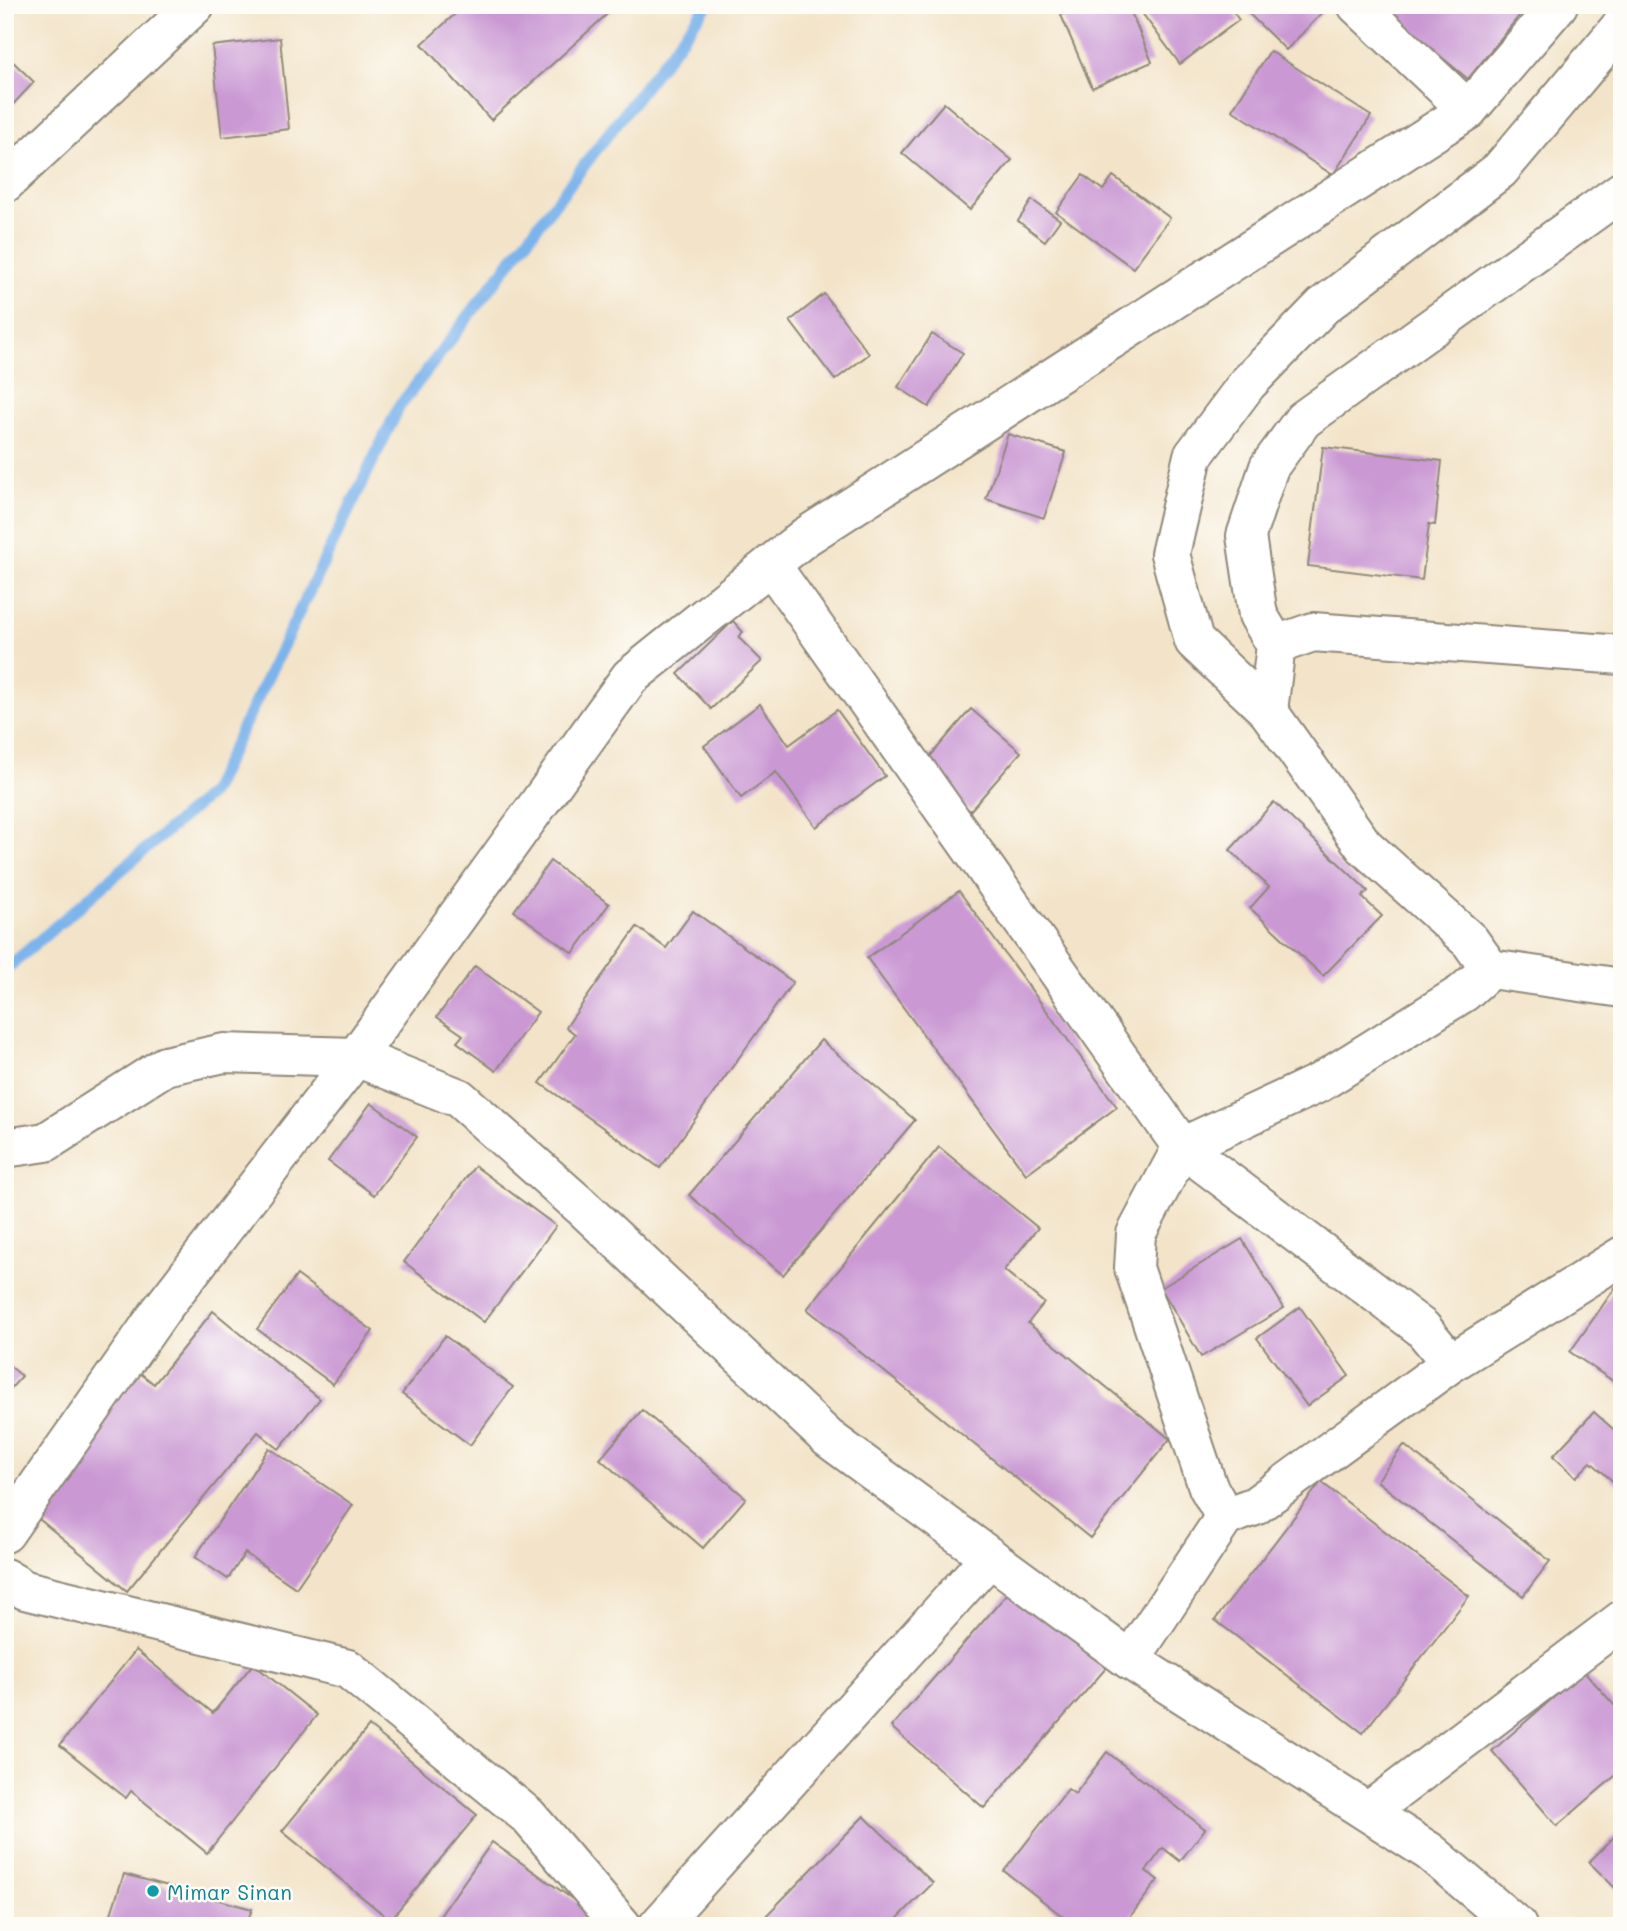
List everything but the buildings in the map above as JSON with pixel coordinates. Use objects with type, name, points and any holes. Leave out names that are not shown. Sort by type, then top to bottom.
[{"type":"street","points":[[5,183],[195,5]]},
{"type":"street","points":[[1357,5],[1468,110]]},
{"type":"street","points":[[5,1533],[161,1311],[356,1057],[630,677],[805,537],[1468,110],[1558,5]]},
{"type":"street","points":[[1622,25],[1500,170],[1323,306],[1247,384],[1193,456],[1170,554],[1194,641],[1268,711],[1364,846],[1470,941],[1490,969],[1622,988]]},
{"type":"street","points":[[1268,711],[1276,645],[1258,615],[1246,536],[1269,467],[1303,420],[1622,191]]},
{"type":"street","points":[[771,565],[1182,1147],[1422,1328],[1451,1363]]},
{"type":"street","points":[[1276,645],[1312,632],[1622,655]]},
{"type":"street","points":[[1226,1517],[1208,1488],[1134,1268],[1136,1234],[1182,1147],[1319,1083],[1463,993],[1490,969]]},
{"type":"street","points":[[5,1148],[47,1142],[165,1066],[224,1053],[356,1057],[458,1098],[582,1207],[828,1438],[1129,1660],[1430,1852],[1517,1926]]},
{"type":"street","points":[[1129,1660],[1226,1517],[1255,1506],[1451,1363],[1622,1256]]},
{"type":"street","points":[[658,1926],[990,1557]]},
{"type":"street","points":[[5,1578],[24,1590],[348,1669],[528,1816],[622,1926]]},
{"type":"street","points":[[1368,1812],[1622,1619]]},
{"type":"waterway","points":[[5,970],[211,793],[399,407],[707,5]]},
{"type":"place","name":"Mimar Sinan","points":[[153,1891]]}]
